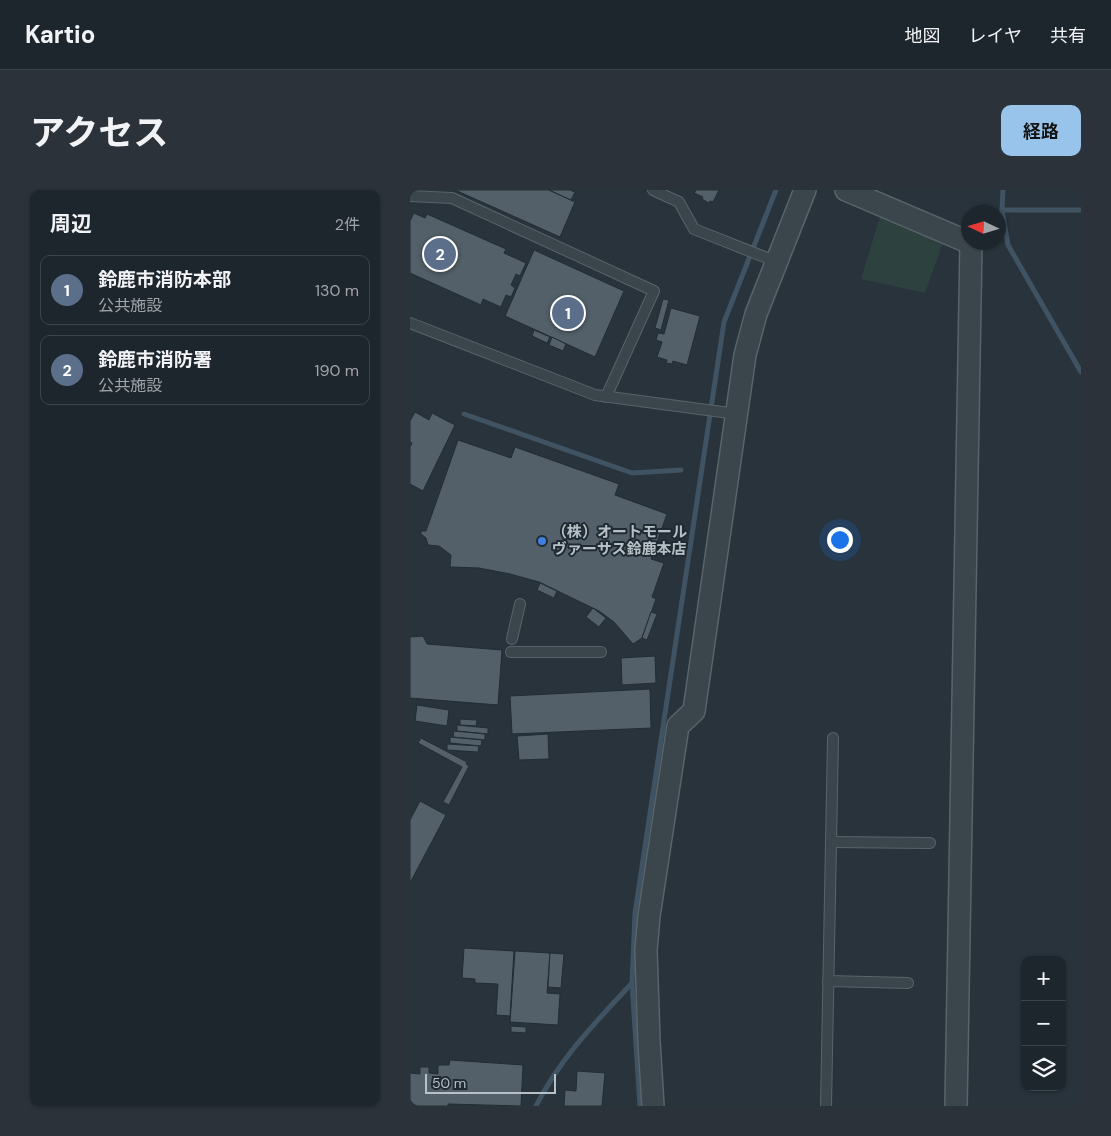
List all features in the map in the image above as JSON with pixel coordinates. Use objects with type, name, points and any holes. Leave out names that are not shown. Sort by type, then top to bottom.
[{"type":"street","points":[[653,1106],[646,974],[649,916],[678,726],[694,711],[729,413],[769,259],[805,190]]},
{"type":"street","points":[[846,190],[961,239]]},
{"type":"street","points":[[956,1106],[971,250]]},
{"type":"lane","points":[[653,190],[679,202],[694,229],[769,259]]},
{"type":"lane","points":[[410,196],[452,198],[654,291],[606,397]]},
{"type":"lane","points":[[410,323],[595,395],[729,413]]},
{"type":"lane","points":[[512,640],[520,604]]},
{"type":"lane","points":[[511,652],[601,652]]},
{"type":"lane","points":[[826,1106],[834,738]]},
{"type":"lane","points":[[831,842],[930,843]]},
{"type":"lane","points":[[828,981],[908,983]]},
{"type":"green space","points":[[881,213],[944,240],[925,293],[861,279]]},
{"type":"building","points":[[455,190],[549,190],[575,202],[560,237]]},
{"type":"building","points":[[549,190],[570,190],[575,192],[571,200]]},
{"type":"building","points":[[696,190],[719,190],[713,202],[710,201],[709,203],[702,199],[703,197],[694,193]]},
{"type":"building","points":[[414,213],[425,218],[427,214],[506,249],[504,253],[526,263],[520,276],[516,274],[511,285],[515,288],[511,297],[506,295],[501,307],[483,299],[481,305],[410,273],[410,221]]},
{"type":"building","points":[[534,250],[624,291],[595,357],[505,316]]},
{"type":"building","points":[[663,299],[669,300],[661,330],[655,328]]},
{"type":"building","points":[[671,308],[700,316],[687,365],[673,361],[672,364],[666,363],[667,360],[657,357],[662,342],[656,340],[658,333],[664,334]]},
{"type":"building","points":[[534,330],[550,337],[547,343],[532,336]]},
{"type":"building","points":[[552,337],[566,344],[563,351],[549,345]]},
{"type":"building","points":[[415,412],[429,420],[432,413],[455,425],[423,491],[410,484],[410,447],[412,443],[410,442],[410,421]]},
{"type":"building","name":"（株）オートモール ヴァーサス鈴鹿本店","points":[[458,440],[511,458],[515,447],[619,484],[615,495],[667,514],[651,559],[664,563],[652,597],[656,599],[642,638],[633,644],[614,622],[599,611],[539,582],[479,568],[450,567],[451,555],[439,546],[428,545],[421,531],[426,531]]},
{"type":"building","points":[[540,583],[557,591],[554,598],[537,590]]},
{"type":"building","points":[[593,608],[606,618],[599,627],[586,617]]},
{"type":"building","points":[[651,612],[657,614],[647,640],[642,638]]},
{"type":"building","points":[[423,636],[427,644],[502,650],[498,705],[410,698],[410,637]]},
{"type":"building","points":[[655,656],[656,683],[622,685],[621,658]]},
{"type":"building","points":[[650,689],[651,728],[512,734],[510,696]]},
{"type":"building","points":[[417,705],[449,710],[447,726],[415,721]]},
{"type":"building","points":[[460,719],[477,720],[476,726],[460,725]]},
{"type":"building","points":[[457,725],[488,728],[488,734],[457,731]]},
{"type":"building","points":[[454,731],[485,734],[485,740],[453,737]]},
{"type":"building","points":[[548,734],[549,759],[519,760],[517,736]]},
{"type":"building","points":[[450,737],[482,740],[481,746],[450,743]]},
{"type":"building","points":[[421,738],[467,762],[466,764],[469,766],[449,805],[443,802],[462,767],[418,743]]},
{"type":"building","points":[[447,744],[479,746],[478,752],[447,750]]},
{"type":"building","points":[[420,801],[446,815],[410,883],[410,820]]},
{"type":"building","points":[[464,948],[514,951],[510,1016],[496,1015],[498,984],[475,983],[475,979],[462,978]]},
{"type":"building","points":[[515,951],[550,953],[547,993],[560,994],[558,1025],[510,1022]]},
{"type":"building","points":[[550,953],[564,954],[561,988],[548,987]]},
{"type":"building","points":[[511,1026],[526,1027],[526,1033],[511,1032]]},
{"type":"building","points":[[450,1060],[523,1065],[521,1106],[448,1104],[448,1106],[410,1106],[410,1073],[420,1074],[420,1067],[429,1067],[429,1073],[438,1074],[438,1065],[449,1065]]},
{"type":"building","points":[[577,1071],[605,1073],[602,1106],[564,1106],[565,1090],[576,1091]]},
{"type":"waterway","points":[[640,1106],[632,983],[635,913],[724,322],[776,190]]},
{"type":"waterway","points":[[1003,190],[1002,210],[1008,245],[1081,372]]},
{"type":"waterway","points":[[1006,210],[1081,210]]},
{"type":"waterway","points":[[464,414],[632,473],[681,470]]},
{"type":"waterway","points":[[536,1106],[568,1056],[632,983]]},
{"type":"place","name":"鈴鹿市消防署","points":[[440,254]]},
{"type":"place","name":"鈴鹿市消防本部","points":[[568,313]]},
{"type":"place","name":"（株）オートモール ヴァーサス鈴鹿本店","points":[[542,541]]}]
